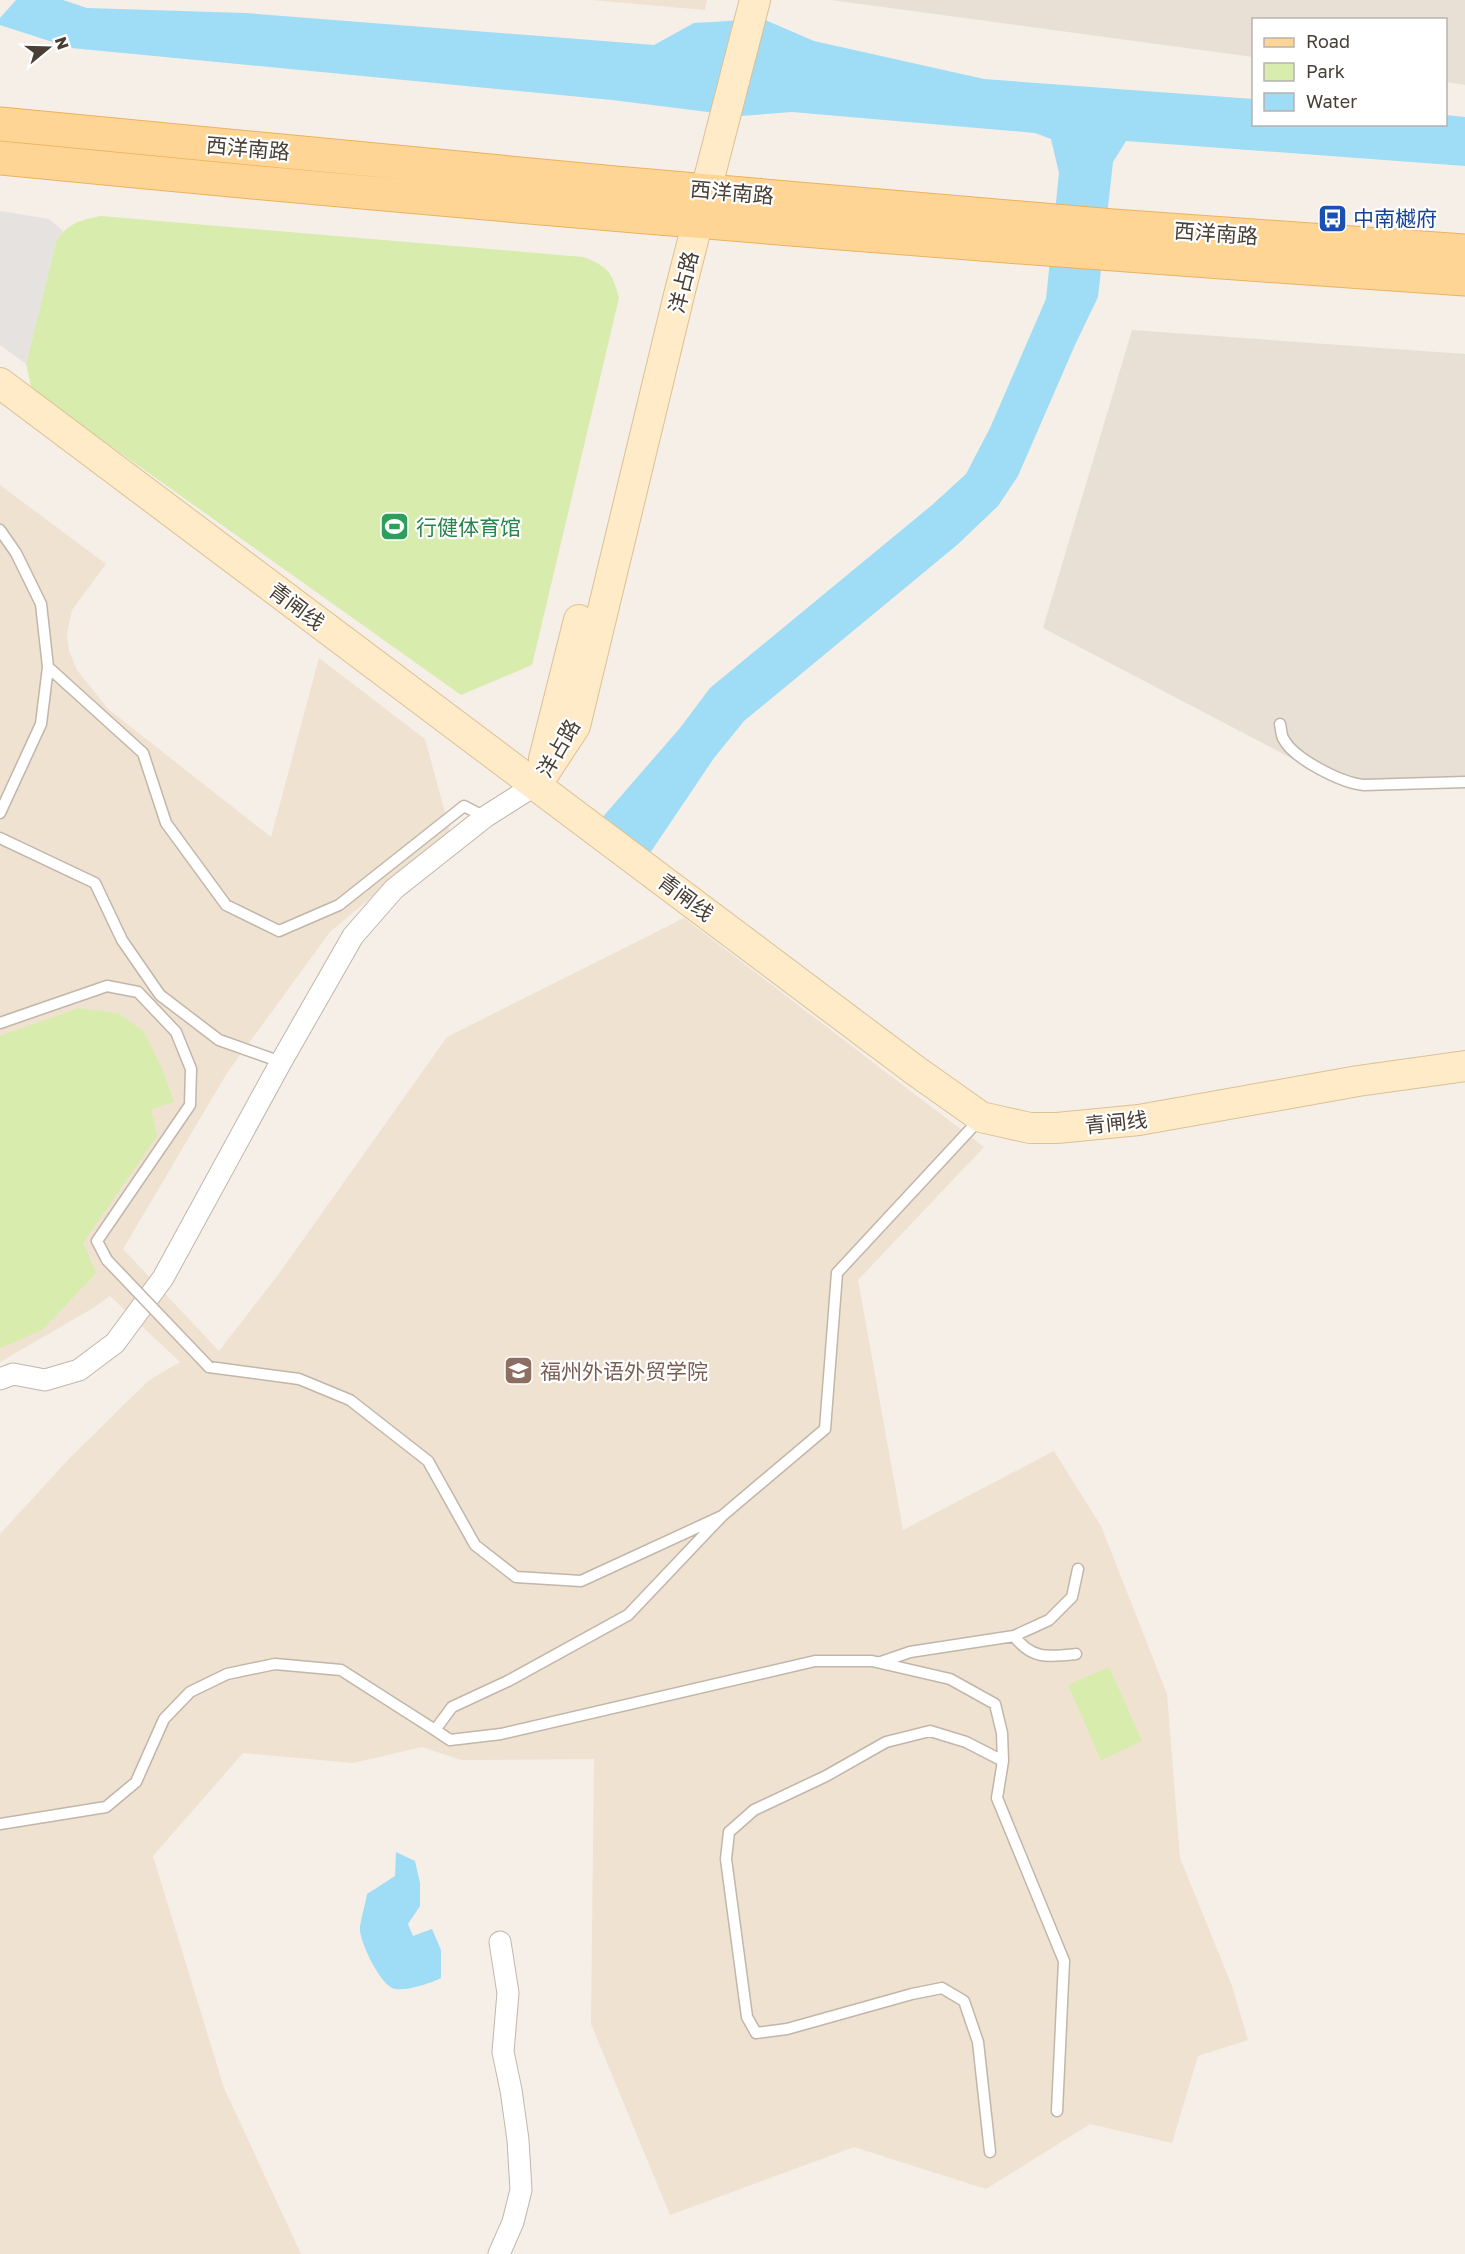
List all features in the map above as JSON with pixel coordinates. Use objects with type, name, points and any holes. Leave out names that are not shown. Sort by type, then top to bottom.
[{"type":"main road","name":"洋占路","points":[[537,784],[745,3]]},
{"type":"main road","name":"西洋南路","points":[[0,124],[603,182],[693,204]]},
{"type":"main road","name":"西洋南路","points":[[0,158],[351,193],[693,204],[1050,234],[1465,279]]},
{"type":"main road","name":"西洋南路","points":[[1111,240],[1465,250]]},
{"type":"main road","name":"青闸线","points":[[0,383],[537,784],[906,1064],[981,1117],[1030,1128],[1057,1128],[1139,1120],[1358,1081],[1465,1066]]},
{"type":"street","points":[[0,1379],[13,1374],[45,1380],[57,1377],[79,1370],[115,1343],[163,1278],[353,936],[394,889],[485,817],[537,784]]},
{"type":"street","points":[[499,2254],[513,2222],[521,2190],[518,2140],[503,2052],[508,1993],[500,1942]]},
{"type":"lane","points":[[0,530],[16,553],[41,604],[48,667],[41,724],[0,813]]},
{"type":"lane","points":[[48,667],[143,753],[166,823],[226,905],[279,931],[339,905],[464,806],[485,817]]},
{"type":"lane","points":[[1280,724],[1283,738],[1296,753],[1351,784],[1465,782]]},
{"type":"lane","points":[[0,838],[95,883],[122,940],[160,995],[219,1040],[281,1062]]},
{"type":"lane","points":[[0,1023],[107,986],[138,992],[176,1032],[191,1069],[190,1106],[97,1241],[107,1260],[209,1367],[299,1379],[350,1400],[428,1461],[475,1545],[516,1577],[581,1581],[722,1516]]},
{"type":"lane","points":[[435,1730],[452,1707],[508,1681],[628,1615],[722,1516],[825,1429],[837,1273],[981,1117]]},
{"type":"lane","points":[[881,1663],[910,1652],[1014,1636],[1049,1620],[1072,1597],[1078,1569]]},
{"type":"lane","points":[[1014,1636],[1021,1645],[1044,1658],[1076,1654]]},
{"type":"lane","points":[[0,1824],[106,1807],[136,1782],[164,1719],[190,1692],[227,1674],[275,1664],[341,1670],[450,1740],[501,1734],[815,1661],[872,1661],[950,1679],[995,1704],[1002,1733],[1003,1761],[997,1798],[1064,1961],[1057,2111]]},
{"type":"lane","points":[[990,2152],[978,2042],[964,2001],[942,1988],[912,1994],[787,2029],[756,2033],[747,2017],[726,1860],[729,1832],[754,1810],[826,1776],[886,1742],[930,1731],[966,1742],[1003,1761]]},
{"type":"shaded area","points":[[592,0],[707,0],[705,10]]},
{"type":"shaded area","points":[[831,0],[1465,0],[1465,85],[1447,82],[1447,18],[1252,18],[1252,57]]},
{"type":"shaded area","points":[[0,211],[49,219],[63,231],[56,242],[26,364],[0,345]]},
{"type":"shaded area","points":[[1132,330],[1465,354],[1465,788],[1359,791],[1337,782],[1043,628]]},
{"type":"shaded area","name":"福州外语外贸学院","points":[[0,485],[106,564],[72,610],[67,634],[69,651],[77,670],[108,709],[271,837],[319,658],[425,739],[450,831],[330,932],[227,1073],[123,1249],[219,1351],[278,1275],[447,1037],[684,918],[984,1147],[858,1280],[903,1530],[1054,1451],[1101,1526],[1167,1694],[1180,1858],[1232,1986],[1248,2040],[1198,2056],[1172,2143],[1090,2124],[986,2189],[854,2147],[670,2215],[591,2024],[594,1759],[461,1760],[422,1747],[353,1763],[243,1753],[153,1856],[224,2088],[301,2254],[0,2254],[0,1534],[67,1461],[148,1381],[180,1362],[110,1296],[0,1362]]},
{"type":"green space","name":"行健体育馆","points":[[101,216],[583,257],[599,264],[608,272],[619,298],[532,665],[461,695],[32,390],[26,364],[56,242],[65,230],[75,223]]},
{"type":"green space","points":[[79,1008],[118,1013],[144,1032],[162,1069],[174,1102],[151,1109],[157,1136],[83,1243],[96,1273],[42,1330],[0,1348],[0,1036]]},
{"type":"green space","points":[[1109,1667],[1142,1741],[1101,1760],[1068,1685]]},
{"type":"water","points":[[16,0],[63,0],[87,8],[245,13],[654,45],[694,23],[763,19],[814,41],[984,79],[1252,99],[1252,126],[1447,126],[1447,115],[1465,117],[1465,166],[1126,141],[1113,162],[1098,297],[1018,476],[998,506],[957,545],[744,721],[714,758],[648,856],[601,819],[680,728],[710,688],[932,505],[966,474],[990,428],[1046,299],[1059,173],[1051,139],[1035,133],[792,112],[740,116],[612,100],[71,48],[0,25],[0,18]]},
{"type":"water","points":[[396,1852],[415,1861],[420,1883],[420,1906],[408,1924],[413,1936],[432,1929],[441,1950],[441,1978],[424,1985],[402,1989],[392,1988],[382,1978],[368,1954],[360,1931],[367,1894],[395,1876]]},
{"type":"place","name":"中南樾府","points":[[1332,218]]},
{"type":"place","name":"行健体育馆","points":[[395,527]]},
{"type":"place","name":"福州外语外贸学院","points":[[519,1371]]}]
